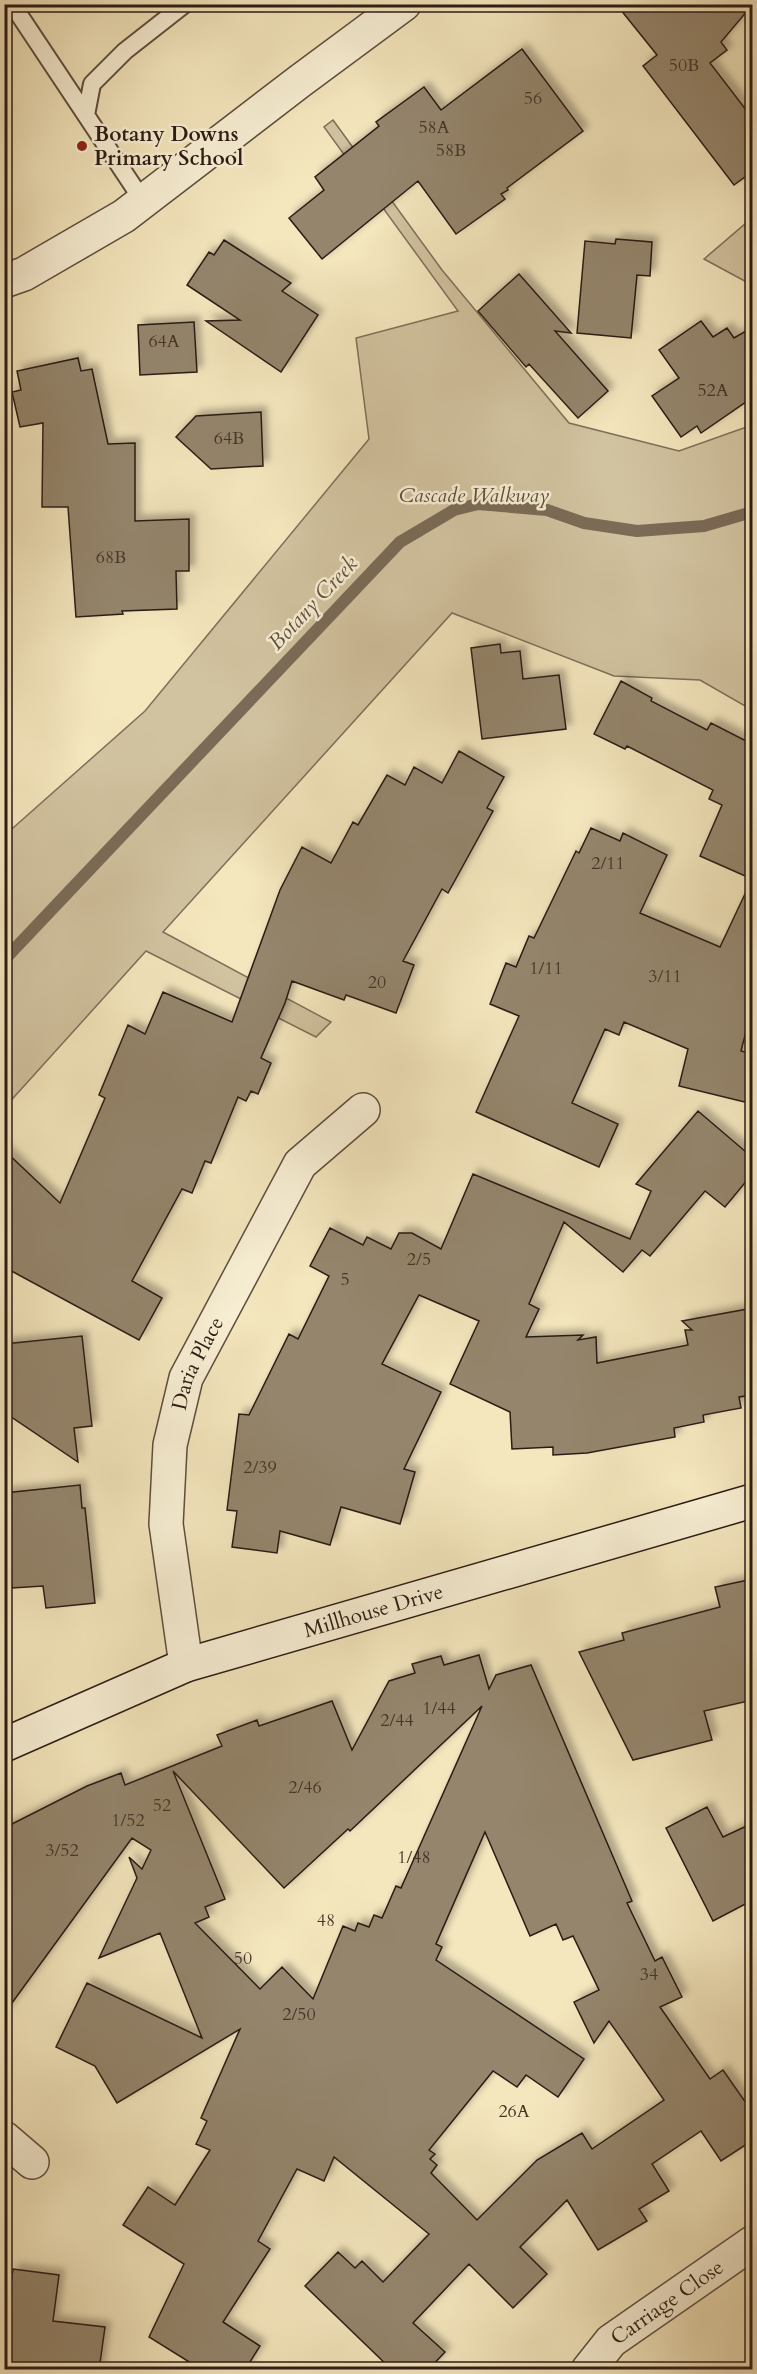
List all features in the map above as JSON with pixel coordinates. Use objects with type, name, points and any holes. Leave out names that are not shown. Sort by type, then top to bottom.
[{"type":"street","points":[[4,281],[24,274],[124,216],[300,81],[389,9]]},
{"type":"street","name":"Daria Place","points":[[186,1665],[166,1524],[170,1445],[186,1378],[300,1164],[363,1110]]},
{"type":"street","name":"Millhouse Drive","points":[[4,1745],[186,1665],[753,1502]]},
{"type":"street","points":[[4,2138],[32,2162]]},
{"type":"street","name":"Carriage Close","points":[[588,2370],[611,2341],[753,2243]]},
{"type":"lane","points":[[12,4],[143,201]]},
{"type":"lane","points":[[86,115],[92,84],[124,51],[185,4]]},
{"type":"green space","name":"Cascade Walkway","points":[[333,120],[442,270],[569,423],[679,451],[752,425],[752,710],[700,680],[614,676],[452,613],[163,932],[331,1022],[316,1037],[146,951],[5,1107],[5,835],[145,711],[369,439],[356,338],[458,311],[324,127]]},
{"type":"green space","points":[[752,218],[752,285],[704,259]]},
{"type":"building","points":[[616,4],[753,4],[721,42],[727,50],[710,63],[753,119],[753,171],[734,185],[643,66],[657,55]]},
{"type":"building","points":[[522,49],[583,131],[507,188],[508,190],[501,194],[505,199],[456,234],[418,181],[322,259],[289,218],[324,190],[315,177],[379,126],[376,122],[424,87],[441,110]]},
{"type":"building","points":[[616,239],[652,242],[650,276],[637,275],[631,338],[577,333],[585,241],[615,244]]},
{"type":"building","points":[[224,240],[291,283],[282,291],[318,315],[281,372],[206,321],[240,320],[187,285],[209,252],[214,255]]},
{"type":"building","points":[[519,274],[571,333],[555,331],[608,391],[578,418],[529,364],[526,367],[478,311]]},
{"type":"building","points":[[701,321],[713,337],[727,328],[734,338],[753,327],[753,397],[701,433],[697,426],[681,437],[652,396],[679,378],[659,350]]},
{"type":"building","points":[[194,322],[197,372],[140,375],[138,325]]},
{"type":"building","points":[[78,358],[81,371],[92,369],[108,444],[135,443],[135,521],[189,519],[189,571],[176,571],[177,609],[122,611],[123,614],[76,617],[68,507],[42,507],[43,423],[20,427],[12,392],[21,390],[17,371]]},
{"type":"building","points":[[261,412],[263,466],[211,469],[176,437],[196,416]]},
{"type":"building","points":[[500,644],[501,653],[520,651],[523,679],[559,675],[566,729],[482,739],[471,648]]},
{"type":"building","points":[[621,681],[652,698],[651,701],[707,730],[711,723],[748,742],[753,733],[753,1004],[741,1051],[753,1054],[753,1104],[679,1086],[688,1049],[624,1022],[619,1035],[605,1029],[572,1103],[618,1124],[599,1167],[476,1112],[519,1016],[490,1004],[506,963],[516,967],[529,936],[534,938],[576,851],[579,853],[591,828],[620,841],[623,833],[667,855],[640,913],[720,947],[752,879],[700,856],[722,805],[709,799],[713,790],[627,746],[625,749],[594,734]]},
{"type":"building","points":[[459,751],[504,777],[487,808],[493,811],[448,893],[442,889],[403,961],[414,965],[396,1013],[346,995],[344,1000],[292,981],[261,1058],[271,1063],[258,1094],[251,1091],[246,1101],[238,1097],[211,1163],[205,1161],[192,1193],[182,1189],[132,1281],[162,1298],[139,1340],[4,1267],[4,1150],[60,1203],[105,1098],[99,1095],[128,1025],[145,1034],[163,992],[232,1022],[280,890],[302,847],[331,863],[353,822],[358,825],[387,775],[405,785],[414,767],[442,783]]},
{"type":"building","points":[[698,1111],[753,1158],[753,1173],[725,1207],[705,1191],[650,1256],[642,1250],[623,1272],[564,1222],[529,1304],[539,1309],[526,1337],[583,1335],[578,1340],[596,1337],[597,1363],[688,1345],[685,1330],[692,1330],[682,1321],[753,1308],[753,1395],[739,1397],[741,1408],[703,1415],[704,1422],[674,1428],[675,1437],[587,1453],[553,1455],[553,1447],[512,1449],[510,1412],[450,1384],[479,1321],[419,1295],[382,1364],[441,1392],[404,1469],[415,1472],[400,1524],[341,1507],[330,1545],[280,1531],[277,1553],[232,1547],[237,1511],[227,1510],[239,1414],[249,1415],[289,1334],[298,1339],[329,1276],[310,1266],[330,1228],[363,1245],[367,1237],[391,1249],[399,1233],[412,1233],[441,1249],[473,1174],[630,1239],[651,1191],[636,1184]]},
{"type":"building","points":[[82,1336],[92,1426],[74,1428],[78,1462],[4,1412],[4,1344]]},
{"type":"building","points":[[80,1485],[82,1508],[85,1508],[95,1603],[46,1608],[43,1586],[12,1588],[4,1517],[4,1493]]},
{"type":"building","points":[[753,1579],[753,1700],[704,1711],[712,1740],[633,1760],[579,1652],[624,1640],[622,1633],[720,1607],[715,1587]]},
{"type":"building","points":[[479,1655],[489,1689],[496,1675],[531,1665],[632,1901],[627,1903],[655,1961],[662,1957],[682,1997],[660,2007],[710,2079],[723,2070],[753,2113],[753,2140],[721,2161],[701,2131],[652,2164],[669,2191],[639,2209],[647,2221],[598,2250],[567,2200],[520,2247],[547,2274],[513,2308],[469,2264],[413,2323],[445,2352],[428,2370],[392,2370],[305,2286],[338,2252],[355,2268],[362,2261],[383,2282],[429,2234],[334,2157],[324,2181],[297,2169],[258,2241],[270,2249],[223,2322],[260,2346],[245,2370],[202,2370],[149,2337],[184,2264],[123,2225],[148,2187],[175,2205],[210,2150],[196,2144],[207,2121],[201,2118],[240,2029],[117,2103],[95,2066],[56,2047],[87,1983],[202,2038],[160,1933],[99,1958],[137,1878],[129,1857],[142,1869],[151,1850],[132,1838],[4,2014],[4,1828],[87,1786],[121,1773],[125,1785],[222,1746],[217,1735],[257,1720],[259,1726],[332,1701],[352,1750],[389,1681],[415,1673],[412,1664],[441,1656],[444,1665]],"holes":[[[482,1706],[401,1888],[396,1886],[382,1918],[374,1915],[369,1927],[358,1923],[355,1931],[343,1926],[313,1999],[282,1967],[260,1989],[195,1923],[209,1917],[205,1907],[225,1899],[173,1771],[284,1888],[348,1829],[350,1831]],[[485,1832],[530,1936],[556,1924],[563,1940],[573,1936],[599,1990],[574,2002],[594,2043],[609,2021],[664,2100],[592,2149],[582,2133],[537,2160],[477,2220],[431,2173],[437,2165],[430,2159],[435,2154],[429,2150],[493,2071],[517,2087],[526,2075],[558,2097],[584,2059],[436,1960],[442,1947],[436,1944]]]},
{"type":"building","points":[[707,1807],[723,1837],[753,1823],[753,1900],[713,1921],[666,1828]]},
{"type":"building","points":[[13,2269],[59,2275],[53,2321],[105,2327],[99,2370],[4,2370],[4,2336]]},
{"type":"waterway","name":"Botany Creek","points":[[4,960],[400,542],[454,510],[478,504],[547,510],[584,523],[637,531],[704,526],[752,512]]},
{"type":"place","name":"Botany Downs Primary School","points":[[82,146]]}]
